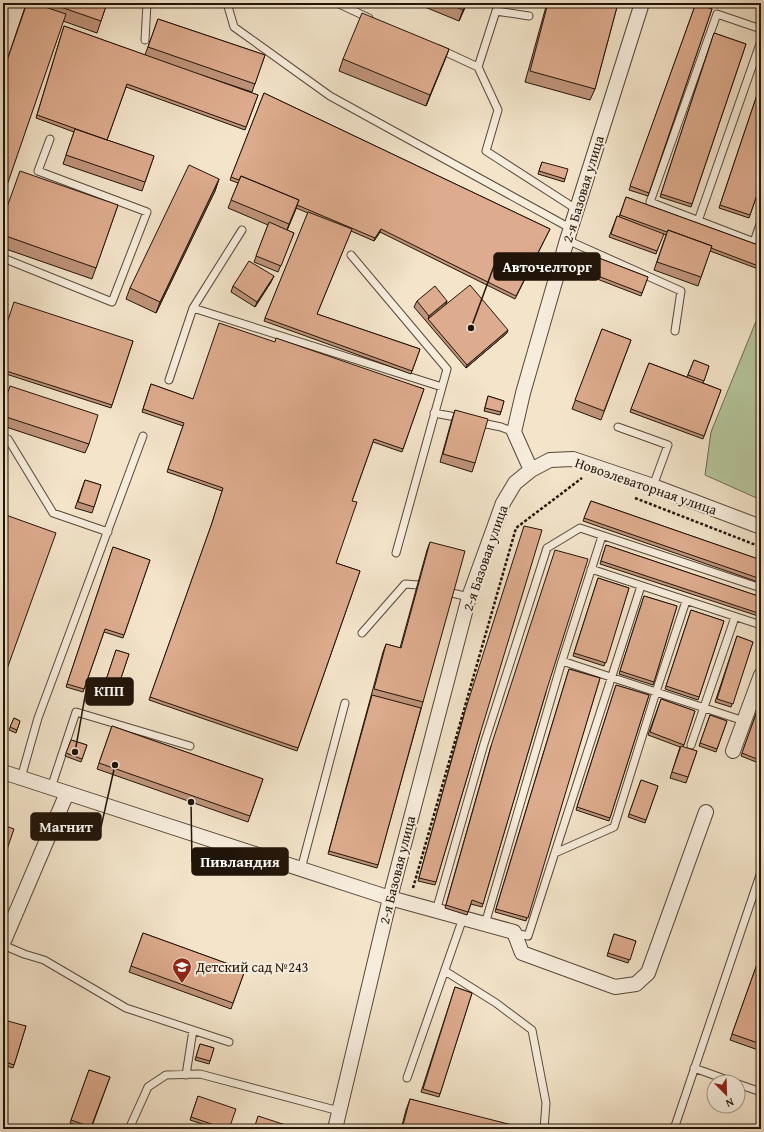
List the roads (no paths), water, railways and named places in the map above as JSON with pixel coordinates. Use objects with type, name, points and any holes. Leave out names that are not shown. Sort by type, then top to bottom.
[{"type":"street","name":"2-я Базовая улица","points":[[514,432],[523,393],[576,209],[642,3]]},
{"type":"street","points":[[514,432],[531,470]]},
{"type":"street","name":"Новоэлеваторная улица","points":[[531,470],[550,460],[573,459],[653,486],[761,527]]},
{"type":"street","name":"2-я Базовая улица","points":[[334,1129],[390,898],[469,597],[503,503],[515,483],[531,470]]},
{"type":"street","points":[[733,751],[761,675]]},
{"type":"street","points":[[3,772],[390,898],[514,932],[522,953],[616,986],[636,984],[648,972],[706,812]]},
{"type":"street","points":[[3,944],[67,793]]},
{"type":"lane","points":[[145,40],[147,3]]},
{"type":"lane","points":[[227,3],[234,27],[330,96],[569,234],[681,291],[675,331]]},
{"type":"lane","points":[[337,3],[379,22]]},
{"type":"lane","points":[[478,67],[496,11],[529,16]]},
{"type":"lane","points":[[761,29],[717,14],[650,202],[754,242],[761,221]]},
{"type":"lane","points":[[698,220],[761,41]]},
{"type":"lane","points":[[429,45],[478,67],[498,110],[486,151],[576,209]]},
{"type":"lane","points":[[3,258],[112,302],[147,212],[38,170],[50,138]]},
{"type":"lane","points":[[169,380],[193,308],[242,230]]},
{"type":"lane","points":[[352,255],[447,369],[396,554]]},
{"type":"lane","points":[[193,308],[442,387]]},
{"type":"lane","points":[[434,413],[501,427],[514,432]]},
{"type":"lane","points":[[618,427],[668,444],[653,486]]},
{"type":"lane","points":[[21,778],[38,718],[143,436]]},
{"type":"lane","points":[[8,439],[53,513],[108,532]]},
{"type":"lane","points":[[436,911],[484,744],[547,548],[580,528],[761,588]]},
{"type":"lane","points":[[485,924],[562,661],[602,536]]},
{"type":"lane","points":[[591,569],[761,625]]},
{"type":"lane","points":[[362,633],[405,584],[418,585]]},
{"type":"lane","points":[[514,932],[528,936],[641,586]]},
{"type":"lane","points":[[452,593],[469,597]]},
{"type":"lane","points":[[555,853],[614,827],[686,601]]},
{"type":"lane","points":[[691,745],[735,617]]},
{"type":"lane","points":[[562,661],[744,721]]},
{"type":"lane","points":[[301,869],[345,703]]},
{"type":"lane","points":[[51,788],[76,712],[190,746]]},
{"type":"lane","points":[[674,1129],[761,872]]},
{"type":"lane","points":[[407,1078],[463,918]]},
{"type":"lane","points":[[3,944],[24,954],[44,960],[126,1008],[229,1042]]},
{"type":"lane","points":[[445,971],[496,1003],[532,1030],[546,1103],[544,1129]]},
{"type":"lane","points":[[186,1075],[193,1030]]},
{"type":"lane","points":[[694,1068],[711,1074]]},
{"type":"lane","points":[[129,1129],[148,1087],[166,1075],[200,1074],[339,1111]]},
{"type":"lane","points":[[746,1087],[761,1092]]},
{"type":"place","name":"Авточелторг","points":[[471,328]]},
{"type":"place","name":"КПП","points":[[75,752]]},
{"type":"place","name":"Магнит","points":[[115,765]]},
{"type":"place","name":"Пивландия","points":[[191,802]]},
{"type":"place","name":"Детский сад №243","points":[[182,984]]}]
